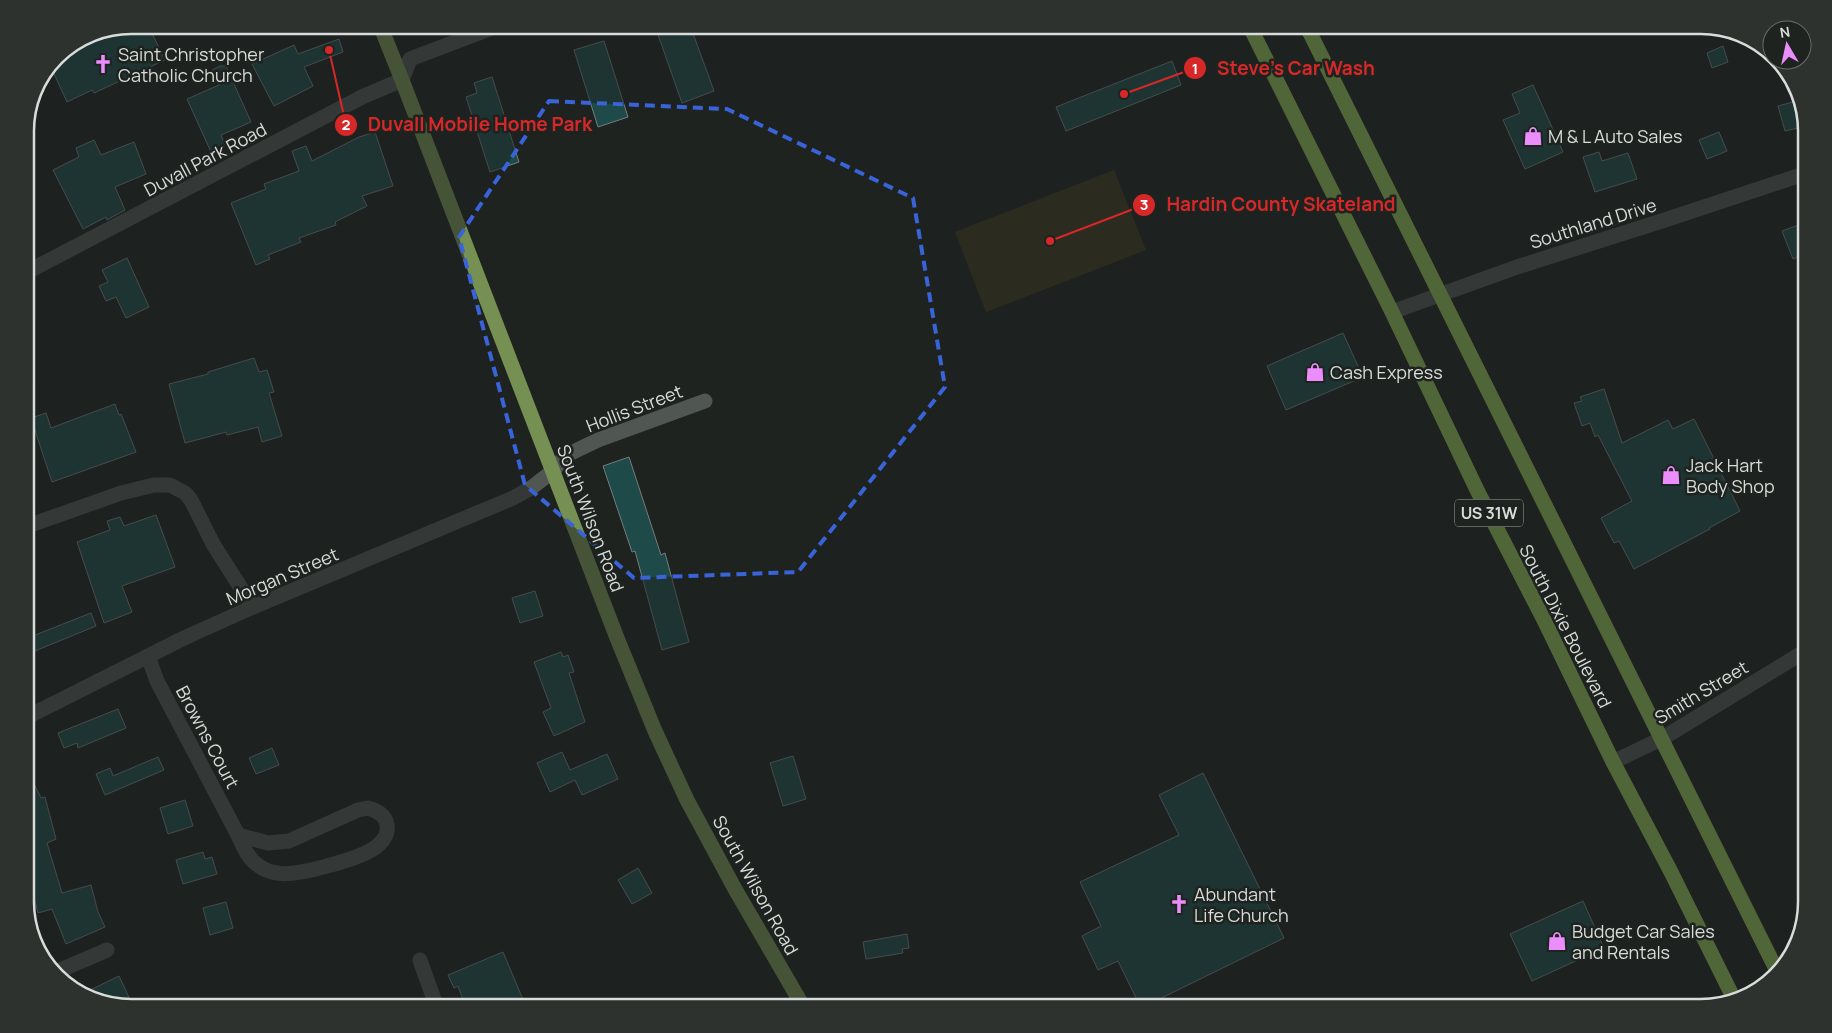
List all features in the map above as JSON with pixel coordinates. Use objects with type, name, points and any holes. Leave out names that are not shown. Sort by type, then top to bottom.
[{"type":"highway","name":"South Dixie Boulevard","points":[[1253,34],[1392,312],[1478,492],[1732,994]]},
{"type":"highway","name":"South Dixie Boulevard","points":[[1310,34],[1615,648],[1663,738],[1774,966]]},
{"type":"main road","name":"South Wilson Road","points":[[384,34],[617,638],[655,731],[687,800],[730,881],[799,999]]},
{"type":"street","points":[[402,80],[410,59],[476,34]]},
{"type":"street","name":"Duvall Park Road","points":[[34,268],[364,96],[402,80]]},
{"type":"street","name":"Southland Drive","points":[[1392,312],[1517,267],[1798,176]]},
{"type":"street","name":"Hollis Street","points":[[553,471],[571,453],[598,440],[705,402]]},
{"type":"street","name":"Morgan Street","points":[[34,713],[148,656],[253,607],[514,498],[532,488],[553,471]]},
{"type":"street","points":[[34,524],[121,493],[154,485],[170,485],[185,493],[192,500],[213,544],[253,607]]},
{"type":"street","name":"Browns Court","points":[[148,656],[157,681],[250,858],[259,866],[277,874],[306,871],[367,853],[377,846],[385,836],[388,826],[384,817],[378,811],[368,808],[358,810],[289,841],[268,843],[238,834]]},
{"type":"street","name":"Smith Street","points":[[1613,762],[1663,738],[1798,656]]},
{"type":"street","points":[[61,970],[107,950]]},
{"type":"street","points":[[420,960],[434,999]]},
{"type":"highlighted area","points":[[549,101],[727,109],[913,198],[945,387],[798,572],[634,578],[525,485],[459,237]]},
{"type":"shaded area","points":[[1114,170],[1146,250],[986,312],[955,232]]},
{"type":"building","name":"Saint Christopher Catholic Church","points":[[152,34],[165,60],[94,93],[92,90],[67,102],[54,73],[72,54],[88,44],[111,36]]},
{"type":"building","points":[[658,34],[693,34],[714,91],[682,103]]},
{"type":"building","points":[[339,39],[343,52],[304,67],[313,86],[274,106],[252,64],[294,45],[298,54]]},
{"type":"building","points":[[604,41],[628,117],[598,127],[574,50]]},
{"type":"building","points":[[1723,46],[1728,62],[1712,68],[1707,53]]},
{"type":"building","points":[[1172,61],[1181,85],[1066,131],[1056,107]]},
{"type":"building","points":[[220,66],[226,66],[251,122],[221,135],[225,145],[211,152],[187,99],[219,85],[212,70]]},
{"type":"building","points":[[492,77],[519,162],[490,172],[466,97],[477,93],[474,83]]},
{"type":"building","name":"M & L Auto Sales","points":[[1533,85],[1563,152],[1525,169],[1503,120],[1520,113],[1512,94]]},
{"type":"building","points":[[1794,102],[1798,128],[1785,131],[1778,106]]},
{"type":"building","points":[[375,132],[393,186],[362,196],[367,206],[335,222],[336,225],[299,238],[301,242],[268,255],[270,259],[256,265],[231,203],[266,189],[264,184],[299,171],[292,151],[306,146],[312,161],[359,137]]},
{"type":"building","points":[[1719,132],[1727,151],[1707,159],[1699,140]]},
{"type":"building","points":[[94,140],[101,155],[134,142],[146,174],[115,187],[125,210],[107,220],[106,217],[83,229],[53,170],[79,157],[76,148]]},
{"type":"building","points":[[1599,152],[1602,161],[1628,153],[1637,179],[1595,192],[1583,157]]},
{"type":"building","points":[[1798,225],[1798,257],[1793,259],[1782,231]]},
{"type":"building","points":[[127,258],[149,307],[126,318],[116,297],[106,301],[99,286],[108,282],[102,270]]},
{"type":"building","name":"Cash Express","points":[[1343,333],[1363,377],[1286,410],[1267,366]]},
{"type":"building","points":[[254,358],[259,372],[267,370],[274,392],[269,393],[282,436],[262,442],[258,427],[227,435],[226,432],[185,443],[169,384],[208,374],[208,372]]},
{"type":"building","name":"Jack Hart Body Shop","points":[[1604,389],[1622,443],[1668,420],[1673,429],[1694,419],[1740,511],[1634,569],[1619,541],[1614,543],[1601,518],[1632,501],[1598,435],[1595,437],[1590,423],[1582,426],[1574,403],[1582,401],[1580,397]]},
{"type":"building","points":[[115,404],[136,452],[52,482],[34,427],[34,417],[46,413],[51,428]]},
{"type":"building","points":[[629,457],[661,555],[665,553],[689,642],[662,650],[635,551],[632,552],[603,466]]},
{"type":"building","points":[[156,515],[175,567],[122,586],[132,612],[104,623],[77,542],[110,530],[107,521],[120,517],[124,526]]},
{"type":"building","points":[[535,591],[543,616],[520,623],[512,598]]},
{"type":"building","points":[[91,613],[96,626],[34,651],[34,635]]},
{"type":"building","points":[[561,652],[563,657],[568,655],[574,672],[569,673],[585,722],[554,736],[543,712],[551,708],[534,662]]},
{"type":"building","points":[[118,709],[126,728],[78,748],[77,743],[64,748],[58,733]]},
{"type":"building","points":[[272,748],[279,765],[256,774],[249,758]]},
{"type":"building","points":[[562,752],[570,770],[607,754],[618,779],[582,795],[575,780],[550,792],[537,763]]},
{"type":"building","points":[[793,756],[806,799],[783,806],[770,763]]},
{"type":"building","points":[[158,757],[164,770],[105,795],[96,774],[110,768],[113,776]]},
{"type":"building","name":"Abundant Life Church","points":[[1203,773],[1284,938],[1159,999],[1137,999],[1118,961],[1098,970],[1082,936],[1101,926],[1080,882],[1179,835],[1159,795]]},
{"type":"building","points":[[34,784],[41,798],[45,797],[56,839],[47,843],[62,893],[91,885],[98,912],[105,927],[66,944],[52,909],[38,913],[34,897]]},
{"type":"building","points":[[185,800],[193,826],[168,834],[160,808]]},
{"type":"building","points":[[203,852],[205,859],[212,857],[217,874],[183,884],[176,860]]},
{"type":"building","points":[[638,868],[652,893],[632,904],[618,880]]},
{"type":"building","name":"Budget Car Sales and Rentals","points":[[1583,901],[1604,948],[1532,981],[1510,934]]},
{"type":"building","points":[[226,902],[233,928],[210,935],[203,908]]},
{"type":"building","points":[[907,934],[909,948],[902,949],[903,953],[866,959],[863,942]]},
{"type":"building","points":[[503,952],[523,999],[463,999],[458,986],[454,988],[448,975]]},
{"type":"building","points":[[119,976],[130,999],[105,996],[90,990]]},
{"type":"place","name":"Duvall Mobile Home Park","points":[[329,50]]},
{"type":"place","name":"Saint Christopher Catholic Church","points":[[103,64]]},
{"type":"place","name":"Steve's Car Wash","points":[[1124,94]]},
{"type":"place","name":"M & L Auto Sales","points":[[1533,136]]},
{"type":"place","name":"Hardin County Skateland","points":[[1050,241]]},
{"type":"place","name":"Cash Express","points":[[1315,372]]},
{"type":"place","name":"Jack Hart Body Shop","points":[[1671,475]]},
{"type":"place","name":"Abundant Life Church","points":[[1179,904]]},
{"type":"place","name":"Budget Car Sales and Rentals","points":[[1557,941]]}]
